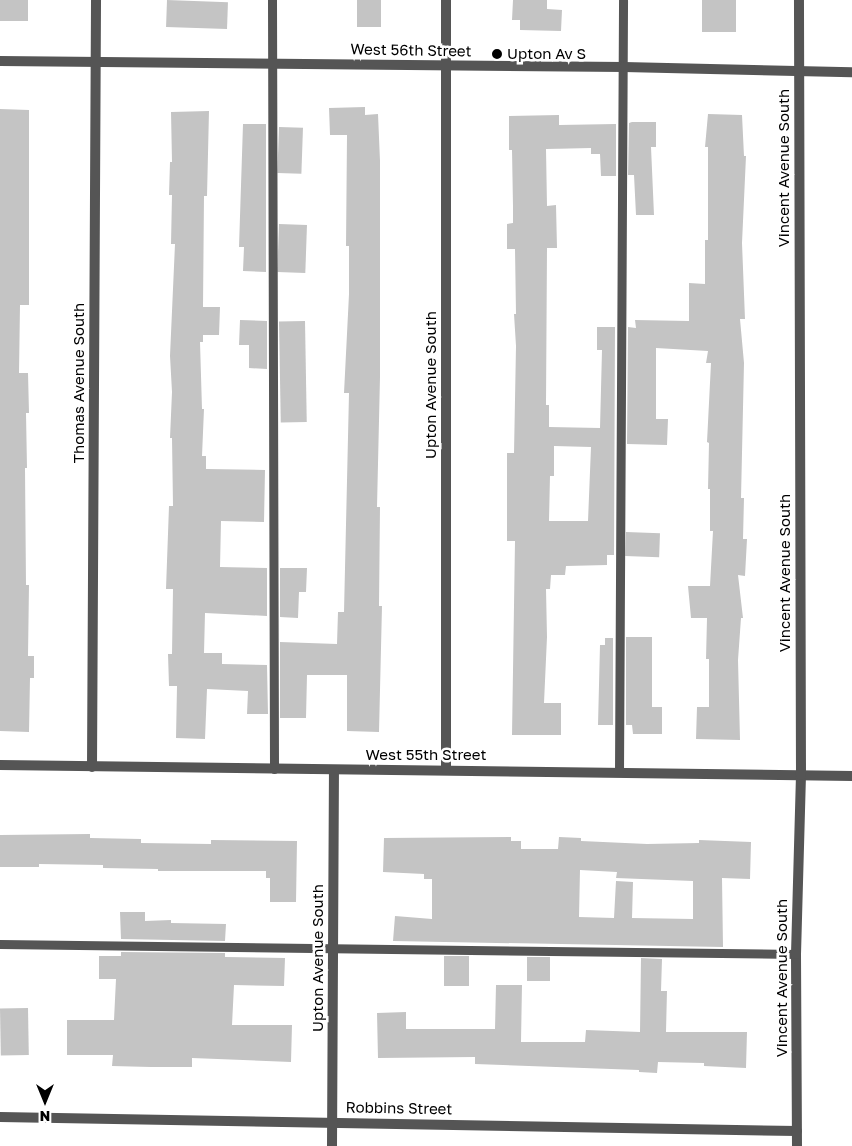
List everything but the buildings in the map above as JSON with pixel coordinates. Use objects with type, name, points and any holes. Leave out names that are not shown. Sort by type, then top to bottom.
[{"type":"street","name":"Thomas Avenue South","points":[[92,767],[96,0]]},
{"type":"street","name":"Upton Avenue South","points":[[446,0],[446,770]]},
{"type":"street","name":"Vincent Avenue South","points":[[797,1146],[796,954],[800,775],[799,0]]},
{"type":"street","name":"West 56th Street","points":[[0,62],[624,67],[852,72]]},
{"type":"street","name":"West 55th Street","points":[[0,765],[852,776]]},
{"type":"street","name":"Upton Avenue South","points":[[332,1146],[334,770]]},
{"type":"street","name":"Robbins Street","points":[[0,1117],[797,1131]]},
{"type":"lane","points":[[272,0],[274,769]]},
{"type":"lane","points":[[619,772],[623,0]]},
{"type":"lane","points":[[0,944],[796,954]]},
{"type":"place","name":"Upton Av S","points":[[497,54]]}]
